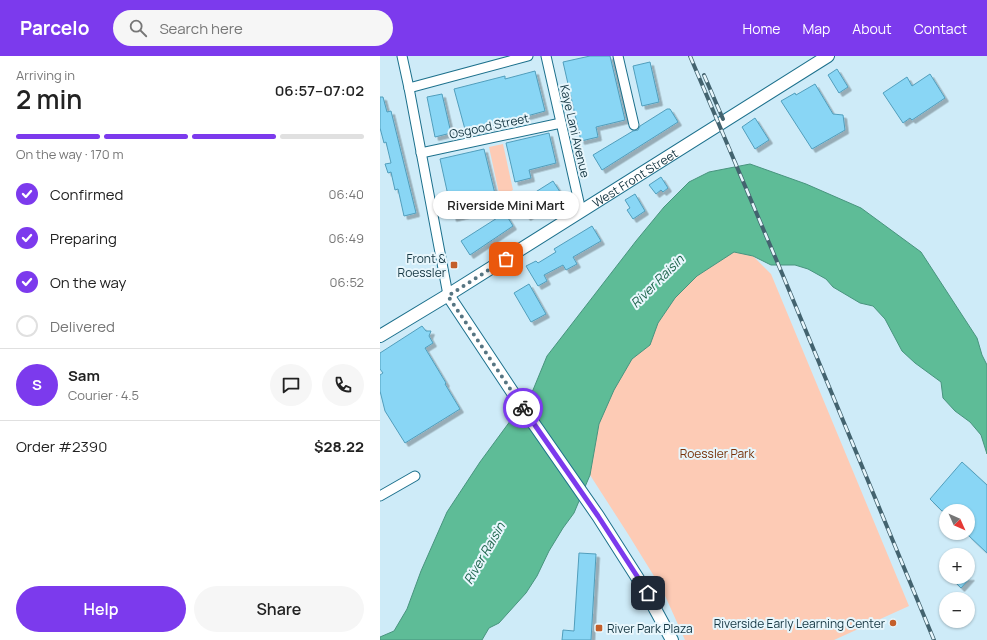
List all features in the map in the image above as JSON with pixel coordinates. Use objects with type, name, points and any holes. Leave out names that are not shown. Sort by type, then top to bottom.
[{"type":"street","points":[[402,56],[422,153],[448,296],[598,516],[648,593],[672,640]]},
{"type":"street","points":[[409,88],[528,56]]},
{"type":"street","name":"Kaye Lani Avenue","points":[[546,56],[581,211]]},
{"type":"street","points":[[618,56],[634,124]]},
{"type":"street","name":"West Front Street","points":[[380,336],[448,296],[828,56]]},
{"type":"street","name":"Osgood Street","points":[[422,153],[561,123]]},
{"type":"street","points":[[380,496],[415,476]]},
{"type":"green space","points":[[503,144],[513,190],[500,198],[489,147]]},
{"type":"green space","name":"Roessler Park","points":[[734,252],[753,256],[771,274],[909,606],[834,640],[685,640],[662,589],[590,475],[599,424],[614,390],[632,359],[650,345],[658,323],[675,298],[697,276]]},
{"type":"water","name":"River Raisin","points":[[750,164],[806,184],[861,208],[921,252],[977,338],[982,355],[987,365],[987,454],[981,435],[970,422],[955,411],[943,398],[941,382],[915,363],[902,351],[885,319],[873,306],[860,303],[833,287],[826,279],[808,269],[795,265],[771,265],[753,256],[734,252],[697,276],[675,298],[658,323],[650,345],[632,359],[614,390],[599,424],[590,475],[574,513],[549,551],[537,576],[526,593],[499,623],[489,628],[482,640],[380,640],[380,637],[394,631],[407,609],[421,571],[447,512],[480,462],[533,390],[547,356],[636,241],[664,207],[689,182],[709,172]]},
{"type":"building","points":[[590,56],[610,56],[625,120],[596,127],[598,137],[581,141],[563,62]]},
{"type":"building","points":[[650,62],[659,102],[642,106],[633,66]]},
{"type":"building","points":[[837,69],[848,87],[839,93],[828,75]]},
{"type":"building","points":[[535,71],[545,111],[466,133],[454,89],[505,76],[505,79]]},
{"type":"building","points":[[930,74],[945,98],[912,120],[910,118],[903,123],[883,93],[907,77],[912,86]]},
{"type":"building","points":[[815,84],[833,114],[843,115],[845,130],[812,149],[781,101],[795,93],[796,95]]},
{"type":"building","points":[[442,94],[451,133],[435,137],[427,97]]},
{"type":"building","points":[[380,97],[383,97],[387,112],[391,111],[416,213],[404,216],[398,189],[395,190],[391,172],[388,173],[385,164],[391,163],[386,142],[384,143],[380,128]]},
{"type":"building","points":[[667,109],[670,109],[678,122],[602,170],[593,155],[633,131],[638,130],[640,126]]},
{"type":"building","points":[[755,118],[769,140],[755,149],[742,127]]},
{"type":"building","points":[[549,133],[556,163],[529,170],[531,178],[515,182],[506,143]]},
{"type":"building","points":[[484,149],[496,198],[467,204],[469,214],[453,218],[440,159]]},
{"type":"building","points":[[661,177],[668,188],[663,192],[661,190],[656,194],[649,185]]},
{"type":"building","points":[[553,181],[562,195],[527,217],[518,203]]},
{"type":"building","points":[[635,194],[645,211],[633,219],[627,210],[630,208],[625,200]]},
{"type":"building","points":[[505,213],[513,226],[470,255],[461,241]]},
{"type":"building","points":[[592,226],[601,241],[573,257],[577,264],[566,270],[563,265],[544,275],[547,281],[538,286],[526,266],[536,261],[538,263],[556,252],[554,249]]},
{"type":"building","points":[[529,284],[546,314],[531,322],[514,293]]},
{"type":"building","points":[[422,326],[426,331],[431,331],[429,336],[433,343],[425,348],[460,409],[405,443],[385,411],[380,391],[380,375],[383,373],[380,369],[380,353]]},
{"type":"building","points":[[962,462],[987,485],[987,553],[973,540],[975,540],[975,504],[939,504],[939,508],[930,499]]},
{"type":"building","points":[[579,553],[596,554],[591,640],[562,640],[563,630],[574,631]]},
{"type":"building","points":[[957,584],[965,584],[961,588]]},
{"type":"railway","points":[[690,56],[934,640]]},
{"type":"railway","points":[[704,75],[723,119]]},
{"type":"way so far","points":[[506,259],[448,296],[523,408]]},
{"type":"place","name":"Riverside Mini Mart","points":[[506,259]]},
{"type":"place","name":"Front & Roessler","points":[[454,265]]},
{"type":"place","name":"Riverside Early Learning Center","points":[[893,623]]},
{"type":"place","name":"River Park Plaza","points":[[599,628]]},
{"type":"route","points":[[523,408],[598,516],[648,593]]}]
